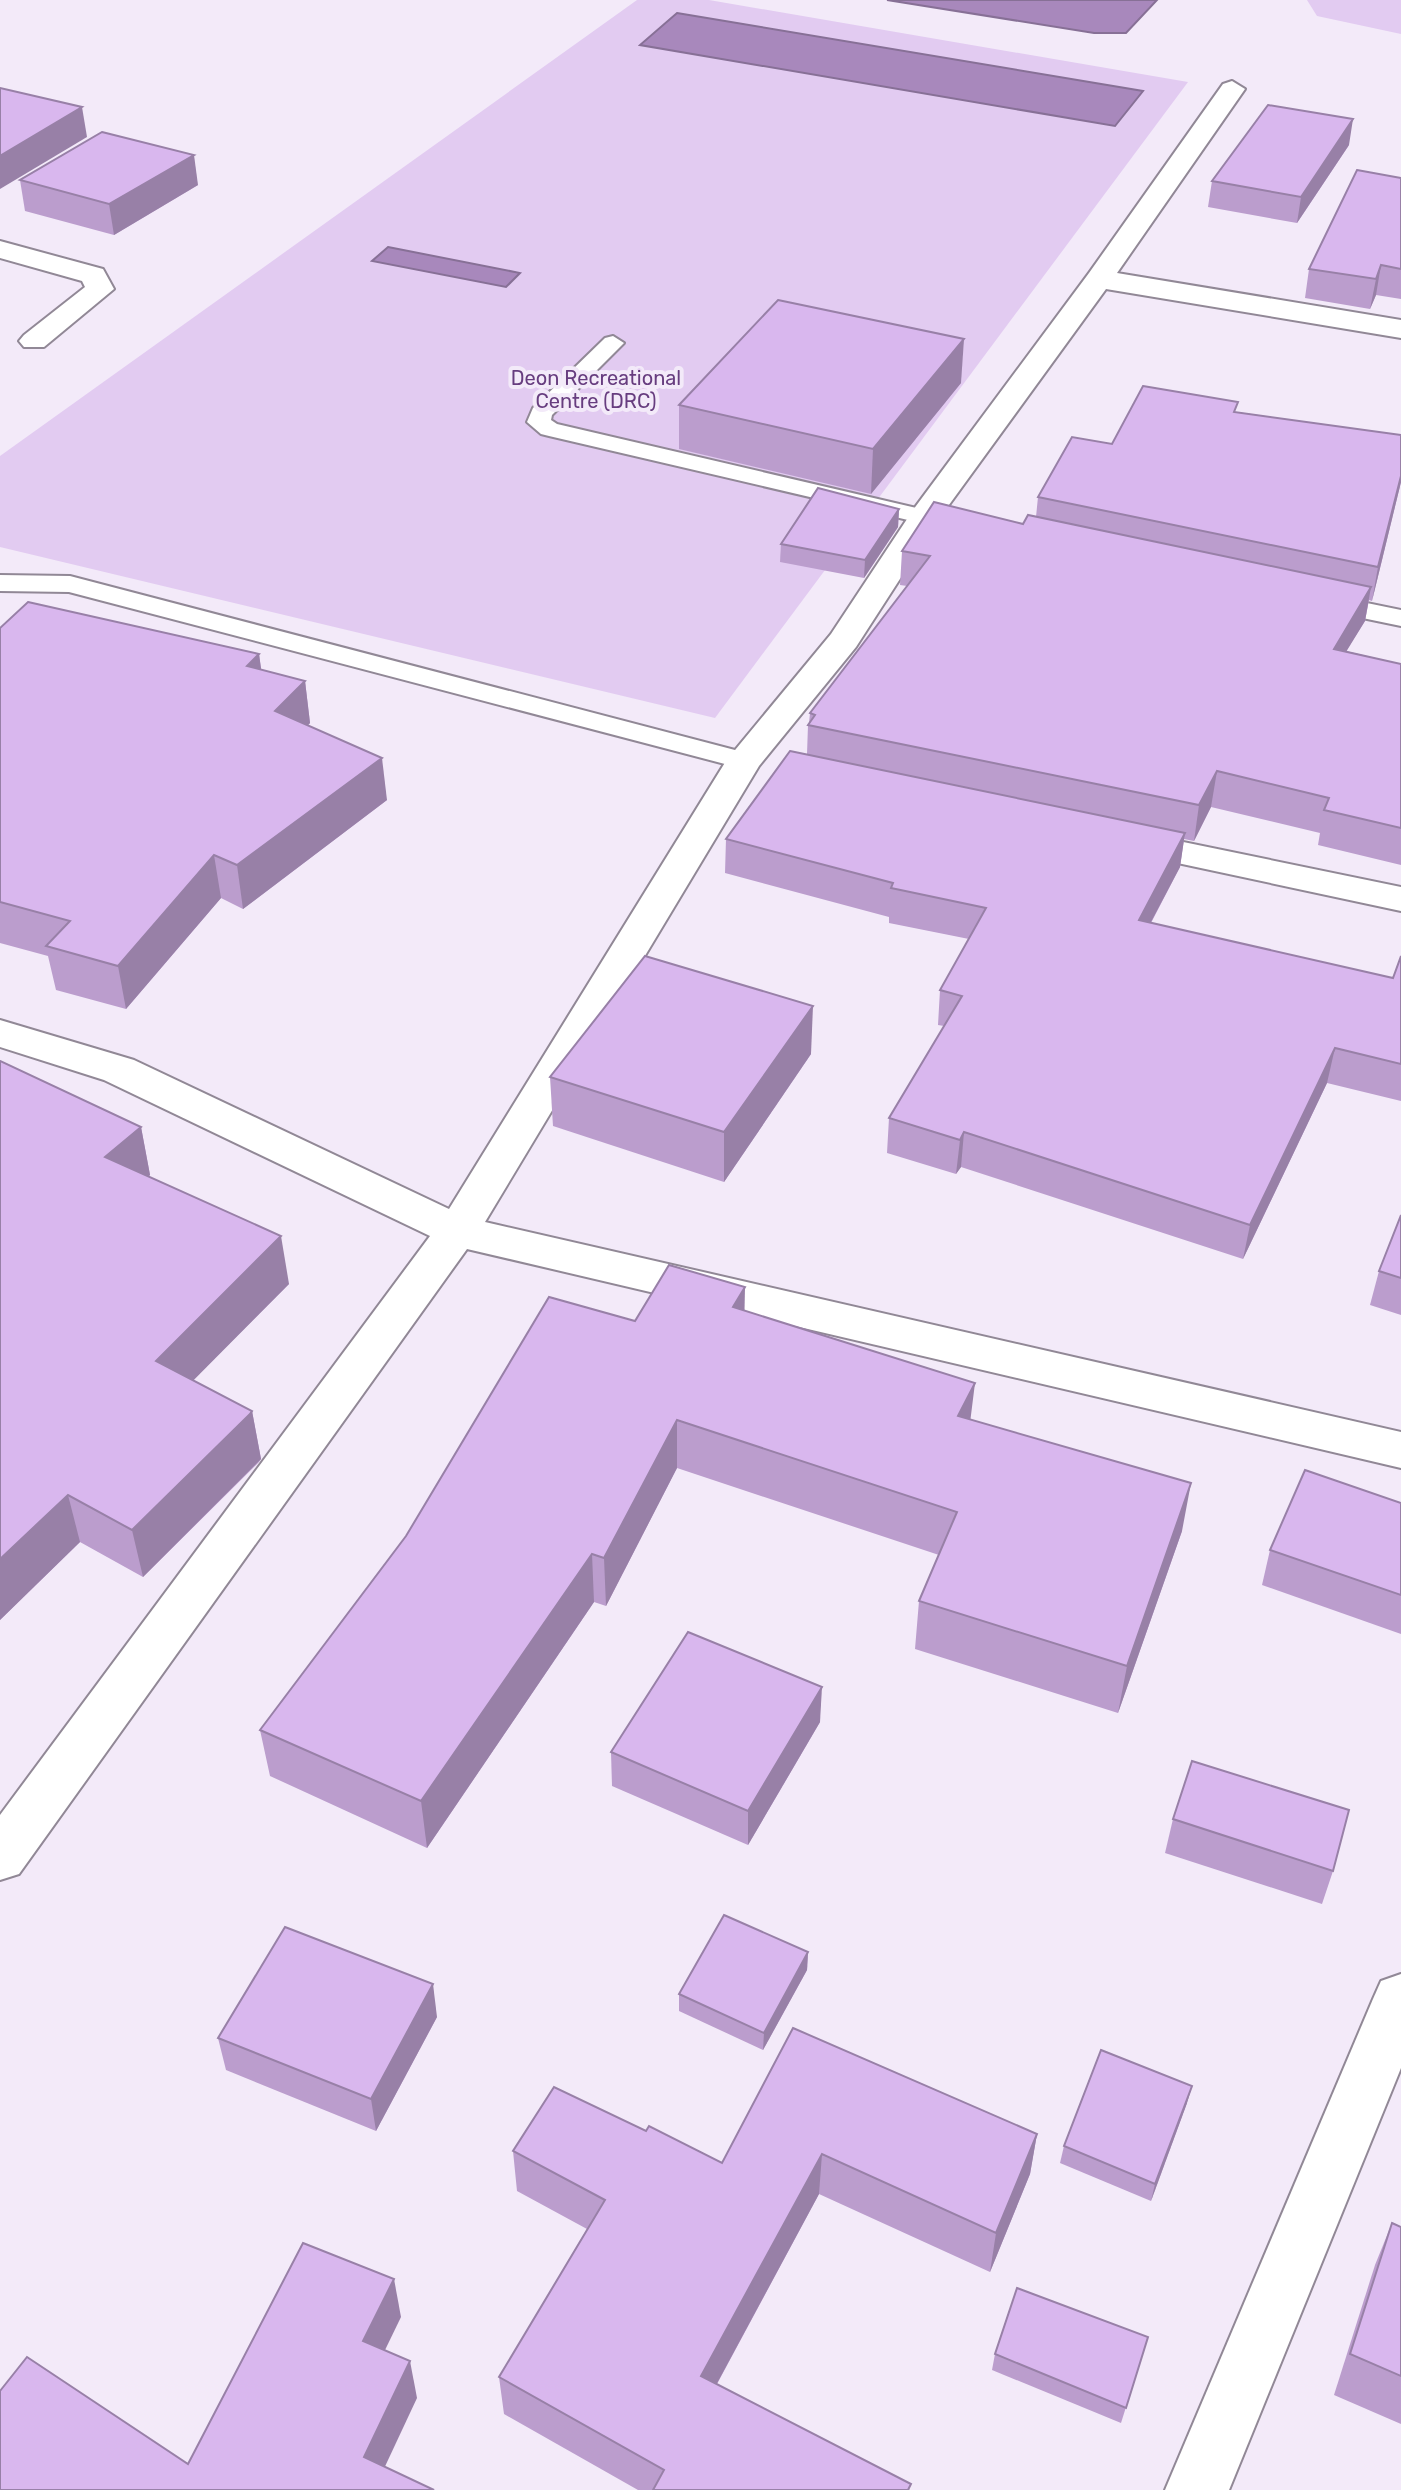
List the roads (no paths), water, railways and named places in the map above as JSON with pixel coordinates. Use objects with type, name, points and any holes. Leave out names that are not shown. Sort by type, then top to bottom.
[{"type":"street","points":[[0,1857],[457,1231],[924,517],[1099,279],[1232,89]]},
{"type":"street","points":[[0,249],[93,275],[100,289],[34,341]]},
{"type":"street","points":[[1099,279],[1401,329]]},
{"type":"street","points":[[1096,834],[1401,899]]},
{"type":"street","points":[[0,1033],[119,1070],[457,1231],[1401,1450]]},
{"type":"street","points":[[1197,2490],[1401,1999]]},
{"type":"lane","points":[[613,343],[541,413],[539,422],[549,429],[985,530]]},
{"type":"lane","points":[[0,583],[70,584],[760,764]]},
{"type":"lane","points":[[1293,595],[1401,618]]},
{"type":"park label","name":"Deon Recreational Centre (DRC)","points":[[596,390]]}]
